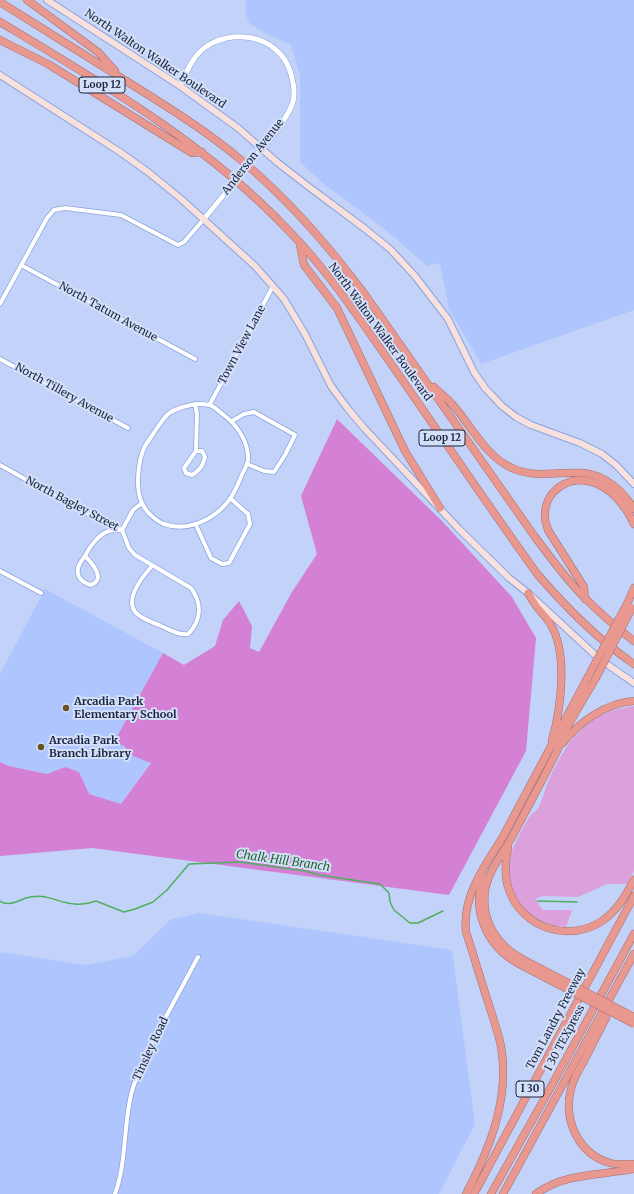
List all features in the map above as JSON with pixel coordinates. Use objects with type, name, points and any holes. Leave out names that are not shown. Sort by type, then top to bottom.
[{"type":"highway","points":[[27,0],[98,52],[122,78]]},
{"type":"highway","name":"North Walton Walker Boulevard","points":[[0,2],[186,119],[240,160],[278,193],[303,218],[346,269],[535,537],[555,563],[585,599],[634,641]]},
{"type":"highway","name":"North Walton Walker Boulevard","points":[[0,22],[142,110],[224,169],[264,206],[299,243],[338,289],[538,575],[589,629],[634,664]]},
{"type":"highway","points":[[0,40],[54,68],[192,153],[202,152]]},
{"type":"highway","points":[[299,243],[304,265],[337,308],[405,451],[440,508]]},
{"type":"highway","points":[[425,379],[452,403],[477,436],[502,463],[524,472],[538,474],[584,473],[597,476],[617,489],[634,509]]},
{"type":"highway","points":[[585,599],[584,586],[548,530],[545,520],[545,510],[552,494],[562,484],[577,480],[595,483],[603,487],[621,502],[634,524]]},
{"type":"highway","points":[[634,588],[631,605],[560,732],[509,844],[497,862],[485,890],[486,911],[491,928],[498,940],[508,950],[521,961],[634,1024]]},
{"type":"highway","points":[[528,592],[534,603],[551,624],[560,653],[559,706],[553,750]]},
{"type":"highway","points":[[466,1194],[482,1164],[493,1136],[500,1104],[503,1077],[501,1046],[466,932],[466,913],[471,893],[490,857],[553,750],[574,730],[599,712],[620,703],[634,701]]},
{"type":"highway","points":[[501,840],[482,882],[479,897],[479,908],[484,926],[494,943],[506,955],[634,1017]]},
{"type":"highway","points":[[509,844],[505,864],[506,878],[513,900],[528,917],[536,923],[555,931],[565,932],[583,930],[601,921],[618,905],[634,880]]},
{"type":"highway","name":"Tom Landry Freeway","points":[[474,1194],[634,896]]},
{"type":"highway","name":"I 30 TEXpress","points":[[491,1194],[634,934]]},
{"type":"highway","name":"I 30","points":[[503,1194],[634,954]]},
{"type":"highway","points":[[609,998],[606,1018],[571,1089],[568,1104],[570,1119],[579,1141],[590,1152],[609,1163],[634,1164]]},
{"type":"highway","points":[[536,1194],[553,1185],[580,1176],[634,1169]]},
{"type":"main road","name":"North Walton Walker Boulevard","points":[[47,0],[180,86],[238,128],[278,163],[390,249],[415,276],[448,319],[474,372],[485,388],[502,406],[516,417],[531,425],[580,443],[602,454],[616,465],[634,484]]},
{"type":"main road","points":[[0,75],[139,165],[162,182],[255,266],[274,286],[293,314],[331,386],[348,410],[370,435],[509,578],[528,592],[608,666],[634,683]]},
{"type":"street","name":"Anderson Avenue","points":[[21,265],[47,218],[54,210],[64,208],[116,214],[135,221],[178,245],[184,242],[204,220],[278,129],[293,101],[293,81],[289,66],[282,55],[268,44],[255,38],[240,36],[207,46],[191,63],[180,86]]},
{"type":"street","points":[[0,304],[21,265]]},
{"type":"street","name":"North Tatum Avenue","points":[[21,265],[195,359]]},
{"type":"street","name":"Town View Lane","points":[[210,404],[274,286]]},
{"type":"street","name":"North Tillery Avenue","points":[[0,358],[128,428]]},
{"type":"street","points":[[196,404],[196,451],[184,468],[186,473],[192,475],[200,470],[205,457],[202,451],[196,451]]},
{"type":"street","points":[[196,404],[210,404],[232,421],[241,433],[247,451],[247,464],[230,498],[220,510],[196,525],[183,527],[162,523],[151,515],[142,503],[139,489],[139,467],[145,446],[167,415],[174,410],[196,404]]},
{"type":"street","points":[[232,421],[244,414],[254,412],[295,435],[274,472],[264,471],[247,464]]},
{"type":"street","name":"North Bagley Street","points":[[0,465],[84,512],[122,530],[129,548],[135,555],[191,588],[199,602],[199,614],[194,628],[188,634],[179,634],[155,623],[137,614],[134,609],[133,596],[136,588],[140,580],[152,566]]},
{"type":"street","points":[[196,525],[211,558],[222,564],[230,563],[250,524],[248,514],[230,498]]},
{"type":"street","points":[[85,556],[98,573],[96,582],[90,585],[82,581],[77,571],[88,548],[108,531],[122,530],[134,510],[142,503]]},
{"type":"street","points":[[0,571],[41,593]]},
{"type":"street","name":"Tinsley Road","points":[[115,1194],[121,1173],[128,1114],[137,1075],[198,956]]},
{"type":"shaded area","points":[[246,0],[634,0],[634,310],[481,364],[449,309],[440,263],[427,266],[381,226],[325,185],[300,162],[300,76],[291,45],[264,33],[249,23],[245,11]]},
{"type":"shaded area","points":[[337,419],[442,521],[512,597],[536,638],[526,751],[449,895],[92,848],[0,856],[0,762],[9,766],[47,774],[65,767],[79,772],[89,794],[121,804],[151,763],[133,756],[124,746],[114,742],[163,653],[184,665],[215,646],[223,620],[239,601],[252,626],[250,648],[259,652],[292,592],[317,554],[301,496]]},
{"type":"shaded area","name":"Arcadia Park Elementary School","points":[[45,589],[163,653],[114,742],[124,746],[133,756],[151,762],[121,804],[89,794],[65,767],[47,774],[9,766],[0,762],[0,674]]},
{"type":"shaded area","points":[[634,706],[634,871],[627,884],[607,884],[578,897],[544,896],[536,898],[543,910],[572,910],[566,927],[553,925],[530,914],[514,895],[508,871],[513,848],[528,819],[537,810],[548,782],[562,754],[580,731],[603,715],[618,709]]},
{"type":"shaded area","points":[[199,913],[452,950],[475,1124],[439,1194],[0,1194],[0,952],[85,965],[133,956],[170,920]]},
{"type":"waterway","name":"Chalk Hill Branch","points":[[0,901],[3,903],[9,903],[33,896],[40,896],[75,904],[96,901],[124,912],[153,902],[167,890],[189,864],[240,862],[380,884],[389,893],[390,902],[394,910],[410,923],[418,923],[443,911]]},
{"type":"waterway","name":"Chalk Hill Branch","points":[[538,901],[577,902]]},
{"type":"place","name":"Arcadia Park Elementary School","points":[[66,708]]},
{"type":"place","name":"Arcadia Park Branch Library","points":[[41,747]]}]
